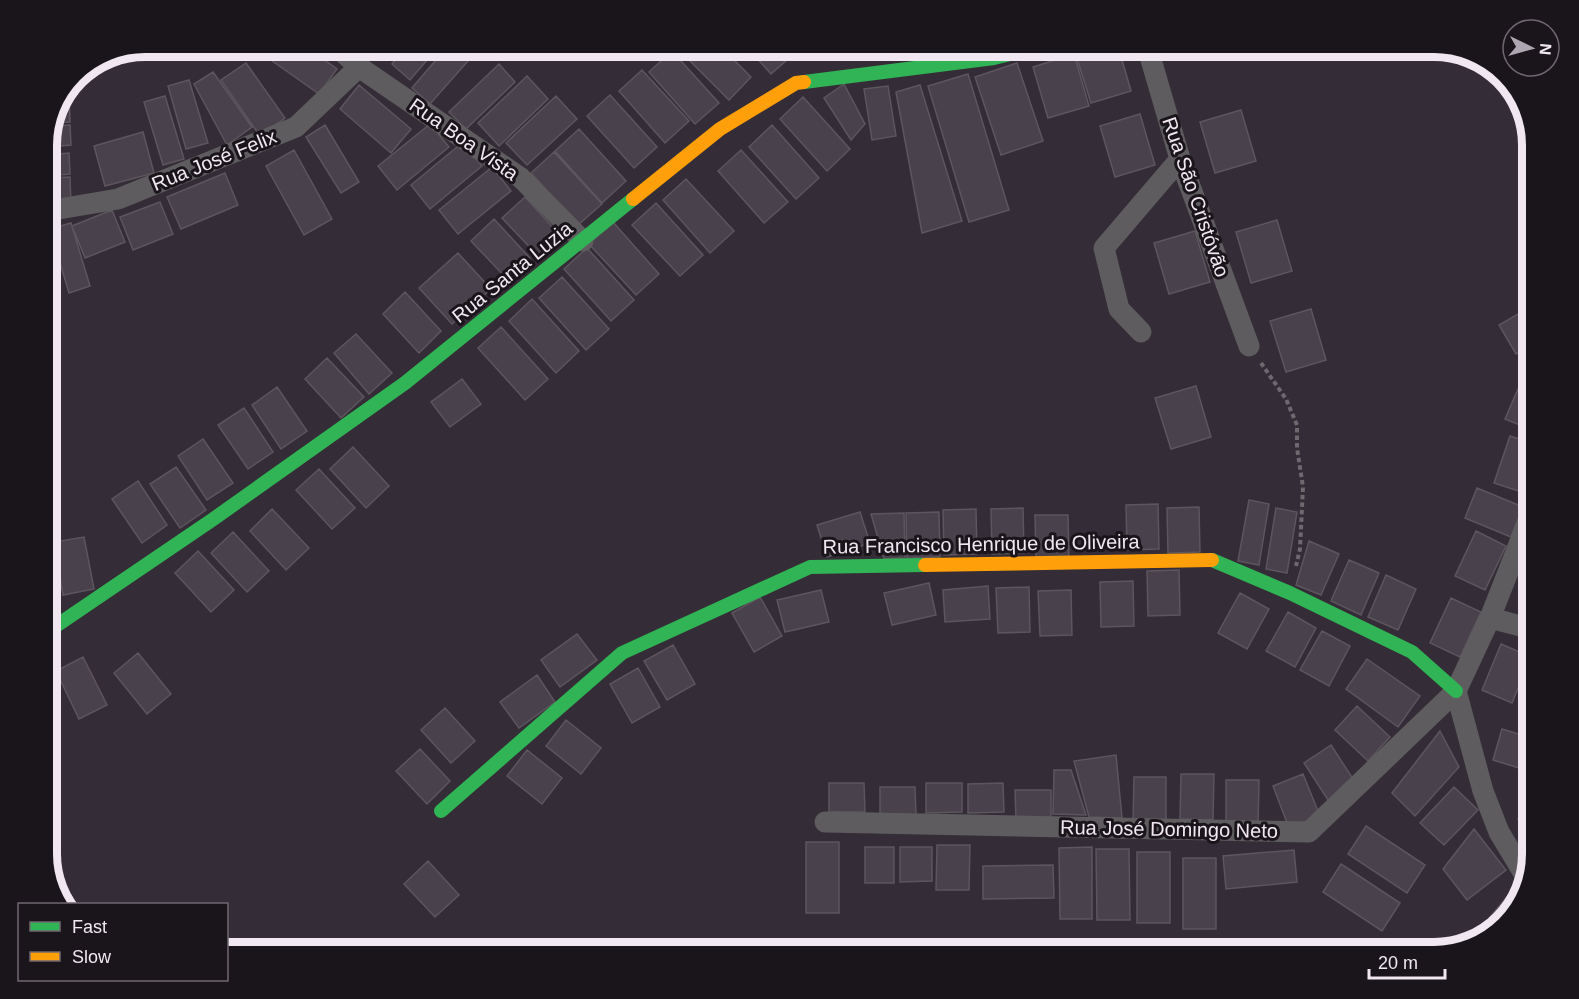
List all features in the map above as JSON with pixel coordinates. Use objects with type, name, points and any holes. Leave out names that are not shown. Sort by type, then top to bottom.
[{"type":"street","name":"Rua Boa Vista","points":[[348,57],[359,67],[521,178],[583,241]]},
{"type":"street","name":"Rua Santa Luzia","points":[[57,625],[212,520],[405,383],[720,129],[796,83],[960,57]]},
{"type":"street","name":"Rua São Cristóvão","points":[[1150,57],[1180,159],[1249,346]]},
{"type":"street","name":"Rua José Felix","points":[[57,209],[118,199],[296,127],[359,67]]},
{"type":"street","points":[[1141,332],[1119,309],[1104,248],[1180,159]]},
{"type":"street","points":[[1520,868],[1499,832],[1483,791],[1456,691],[1490,618],[1522,536]]},
{"type":"street","name":"Rua Francisco Henrique de Oliveira","points":[[441,811],[622,653],[810,567],[1215,560],[1290,593],[1412,652],[1456,691]]},
{"type":"street","points":[[1490,618],[1522,626]]},
{"type":"street","name":"Rua José Domingo Neto","points":[[825,822],[1309,832],[1456,691]]},
{"type":"path","points":[[1249,346],[1286,399],[1297,425],[1297,448],[1303,488],[1300,549],[1290,593]]},
{"type":"building","points":[[267,57],[320,57],[337,69],[319,94]]},
{"type":"building","points":[[398,57],[430,57],[410,80],[392,64]]},
{"type":"building","points":[[439,57],[471,57],[430,104],[412,88]]},
{"type":"building","points":[[665,57],[677,57],[719,103],[695,124],[649,72]]},
{"type":"building","points":[[686,57],[731,57],[751,77],[729,100]]},
{"type":"building","points":[[756,57],[790,57],[771,74]]},
{"type":"building","points":[[1065,57],[1075,57],[1089,106],[1048,118],[1033,67]]},
{"type":"building","points":[[1077,57],[1121,57],[1131,91],[1091,103]]},
{"type":"building","points":[[246,63],[285,118],[260,136],[221,80]]},
{"type":"building","points":[[1017,63],[1043,141],[1001,155],[975,77]]},
{"type":"building","points":[[499,64],[515,82],[466,129],[449,112]]},
{"type":"building","points":[[642,70],[689,121],[665,143],[619,91]]},
{"type":"building","points":[[213,72],[252,127],[227,145],[194,84]]},
{"type":"building","points":[[968,74],[1009,210],[969,222],[928,86]]},
{"type":"building","points":[[527,76],[548,99],[499,146],[478,123]]},
{"type":"building","points":[[189,80],[208,143],[186,149],[168,86]]},
{"type":"building","points":[[844,84],[865,124],[851,140],[824,98]]},
{"type":"building","points":[[359,85],[411,129],[391,153],[340,109]]},
{"type":"building","points":[[920,85],[962,221],[922,233],[896,92]]},
{"type":"building","points":[[888,86],[896,136],[872,140],[864,89]]},
{"type":"building","points":[[610,95],[657,147],[634,168],[587,116]]},
{"type":"building","points":[[165,96],[184,159],[163,165],[144,102]]},
{"type":"building","points":[[556,96],[577,119],[527,165],[506,143]]},
{"type":"building","points":[[803,97],[850,149],[827,171],[780,119]]},
{"type":"building","points":[[69,101],[70,122],[60,123]]},
{"type":"building","points":[[1241,110],[1256,161],[1215,173],[1200,122]]},
{"type":"building","points":[[1140,114],[1155,165],[1115,177],[1100,126]]},
{"type":"building","points":[[430,124],[449,147],[397,190],[378,166]]},
{"type":"building","points":[[70,125],[71,145],[57,146],[60,126]]},
{"type":"building","points":[[325,125],[359,182],[341,193],[306,137]]},
{"type":"building","points":[[772,125],[819,178],[796,199],[749,147]]},
{"type":"building","points":[[579,129],[626,181],[602,203],[555,151]]},
{"type":"building","points":[[143,132],[154,173],[105,186],[94,146]]},
{"type":"building","points":[[463,142],[482,166],[430,209],[411,185]]},
{"type":"building","points":[[294,150],[332,219],[304,235],[266,166]]},
{"type":"building","points":[[741,150],[788,202],[764,223],[718,171]]},
{"type":"building","points":[[554,152],[602,204],[578,225],[531,173]]},
{"type":"building","points":[[69,153],[70,174],[57,175],[57,154]]},
{"type":"building","points":[[492,167],[511,191],[458,234],[439,210]]},
{"type":"building","points":[[225,173],[238,205],[181,229],[167,197]]},
{"type":"building","points":[[70,177],[71,205],[57,206],[57,178]]},
{"type":"building","points":[[686,179],[734,231],[710,253],[663,200]]},
{"type":"building","points":[[525,197],[561,236],[539,257],[502,218]]},
{"type":"building","points":[[160,202],[173,234],[133,250],[120,217]]},
{"type":"building","points":[[656,203],[703,255],[680,276],[632,225]]},
{"type":"building","points":[[112,210],[125,242],[85,258],[72,226]]},
{"type":"building","points":[[494,219],[530,258],[508,280],[471,241]]},
{"type":"building","points":[[1277,220],[1292,271],[1251,283],[1236,232]]},
{"type":"building","points":[[613,222],[659,274],[636,295],[589,244]]},
{"type":"building","points":[[71,223],[90,286],[69,293],[57,253],[57,227]]},
{"type":"building","points":[[1195,231],[1210,282],[1169,294],[1154,243]]},
{"type":"building","points":[[587,248],[634,300],[611,321],[564,269]]},
{"type":"building","points":[[458,253],[491,289],[452,324],[419,288]]},
{"type":"building","points":[[562,277],[609,329],[586,350],[539,298]]},
{"type":"building","points":[[405,292],[441,331],[419,353],[383,314]]},
{"type":"building","points":[[532,299],[579,351],[556,373],[509,321]]},
{"type":"building","points":[[1311,309],[1326,360],[1286,372],[1270,321]]},
{"type":"building","points":[[1522,312],[1522,350],[1516,354],[1499,325]]},
{"type":"building","points":[[501,327],[548,379],[525,400],[478,348]]},
{"type":"building","points":[[356,334],[392,373],[369,394],[334,353]]},
{"type":"building","points":[[327,358],[364,397],[341,418],[305,379]]},
{"type":"building","points":[[462,379],[481,404],[450,427],[431,402]]},
{"type":"building","points":[[1196,386],[1211,437],[1171,449],[1155,398]]},
{"type":"building","points":[[277,387],[307,431],[281,449],[252,405]]},
{"type":"building","points":[[1518,389],[1522,391],[1522,426],[1505,419]]},
{"type":"building","points":[[244,408],[273,452],[248,469],[218,425]]},
{"type":"building","points":[[1510,436],[1522,440],[1522,492],[1494,483]]},
{"type":"building","points":[[203,439],[233,483],[207,500],[178,456]]},
{"type":"building","points":[[353,447],[389,486],[366,508],[330,469]]},
{"type":"building","points":[[176,467],[206,510],[180,528],[150,484]]},
{"type":"building","points":[[319,469],[355,508],[332,529],[296,490]]},
{"type":"building","points":[[138,481],[167,525],[142,543],[112,499]]},
{"type":"building","points":[[1477,488],[1522,507],[1511,537],[1465,518]]},
{"type":"building","points":[[1249,500],[1269,504],[1259,565],[1238,561]]},
{"type":"building","points":[[1158,504],[1159,549],[1127,550],[1126,505]]},
{"type":"building","points":[[1199,507],[1200,552],[1168,553],[1167,508]]},
{"type":"building","points":[[1023,508],[1024,553],[992,554],[991,509]]},
{"type":"building","points":[[1276,508],[1297,512],[1287,573],[1266,569]]},
{"type":"building","points":[[272,509],[309,548],[286,570],[250,531]]},
{"type":"building","points":[[976,509],[977,554],[944,555],[943,510]]},
{"type":"building","points":[[860,512],[870,543],[827,557],[817,525]]},
{"type":"building","points":[[939,512],[940,557],[907,558],[906,513]]},
{"type":"building","points":[[904,513],[905,558],[884,559],[871,514]]},
{"type":"building","points":[[1035,515],[1068,515],[1069,560],[1036,561]]},
{"type":"building","points":[[1476,531],[1506,546],[1485,590],[1455,576]]},
{"type":"building","points":[[233,532],[269,571],[247,592],[211,553]]},
{"type":"building","points":[[84,537],[94,589],[63,595],[57,560],[57,542]]},
{"type":"building","points":[[1309,541],[1339,554],[1321,595],[1296,585]]},
{"type":"building","points":[[198,551],[234,590],[211,612],[175,573]]},
{"type":"building","points":[[1349,560],[1379,573],[1361,615],[1331,601]]},
{"type":"building","points":[[1179,570],[1180,615],[1148,616],[1147,571]]},
{"type":"building","points":[[1386,575],[1416,589],[1398,630],[1368,617]]},
{"type":"building","points":[[1133,581],[1134,626],[1101,627],[1100,582]]},
{"type":"building","points":[[929,583],[936,615],[892,625],[884,593]]},
{"type":"building","points":[[988,586],[990,619],[945,622],[943,590]]},
{"type":"building","points":[[1029,587],[1030,632],[998,633],[996,588]]},
{"type":"building","points":[[821,590],[829,622],[785,632],[777,600]]},
{"type":"building","points":[[1071,590],[1072,635],[1040,636],[1038,591]]},
{"type":"building","points":[[1240,593],[1269,609],[1247,649],[1218,633]]},
{"type":"building","points":[[760,597],[782,636],[754,652],[732,613]]},
{"type":"building","points":[[1451,598],[1481,612],[1460,657],[1430,643]]},
{"type":"building","points":[[1288,612],[1316,628],[1295,667],[1266,651]]},
{"type":"building","points":[[1322,631],[1350,646],[1329,686],[1300,670]]},
{"type":"building","points":[[577,634],[597,660],[560,687],[541,660]]},
{"type":"building","points":[[1501,644],[1522,653],[1522,679],[1512,703],[1482,690]]},
{"type":"building","points":[[673,645],[695,684],[667,700],[644,661]]},
{"type":"building","points":[[138,653],[171,694],[147,714],[114,673]]},
{"type":"building","points":[[83,657],[107,705],[79,719],[57,670]]},
{"type":"building","points":[[1367,659],[1420,696],[1398,727],[1346,689]]},
{"type":"building","points":[[638,668],[660,707],[632,723],[610,684]]},
{"type":"building","points":[[537,675],[555,702],[519,728],[500,702]]},
{"type":"building","points":[[1357,706],[1390,737],[1368,761],[1335,730]]},
{"type":"building","points":[[445,708],[475,741],[451,763],[421,730]]},
{"type":"building","points":[[566,720],[601,748],[581,774],[546,746]]},
{"type":"building","points":[[1502,729],[1522,735],[1522,769],[1493,760]]},
{"type":"building","points":[[1440,731],[1459,767],[1415,816],[1392,793]]},
{"type":"building","points":[[1331,745],[1355,782],[1328,800],[1304,763]]},
{"type":"building","points":[[420,749],[450,781],[427,804],[396,771]]},
{"type":"building","points":[[527,750],[562,778],[542,804],[507,776]]},
{"type":"building","points":[[1116,755],[1122,818],[1089,817],[1074,761]]},
{"type":"building","points":[[1054,770],[1071,770],[1086,815],[1053,814]]},
{"type":"building","points":[[1181,774],[1214,774],[1213,820],[1180,819]]},
{"type":"building","points":[[1303,774],[1320,816],[1289,828],[1273,786]]},
{"type":"building","points":[[1134,777],[1166,777],[1166,822],[1133,822]]},
{"type":"building","points":[[1226,780],[1259,780],[1258,825],[1226,825]]},
{"type":"building","points":[[829,783],[864,783],[865,812],[829,812]]},
{"type":"building","points":[[926,783],[962,783],[962,812],[926,813]]},
{"type":"building","points":[[1003,783],[1004,812],[968,813],[968,784]]},
{"type":"building","points":[[880,787],[915,787],[916,816],[880,817]]},
{"type":"building","points":[[1454,787],[1478,810],[1444,845],[1420,823]]},
{"type":"building","points":[[1015,790],[1051,790],[1051,819],[1016,820]]},
{"type":"building","points":[[1366,826],[1425,865],[1407,893],[1348,854]]},
{"type":"building","points":[[1474,829],[1506,870],[1467,900],[1443,869]]},
{"type":"building","points":[[806,842],[839,842],[839,913],[806,913]]},
{"type":"building","points":[[937,845],[970,845],[969,890],[936,890]]},
{"type":"building","points":[[865,847],[894,847],[894,883],[865,883]]},
{"type":"building","points":[[900,847],[932,847],[932,881],[900,882]]},
{"type":"building","points":[[1092,847],[1092,919],[1060,919],[1059,848]]},
{"type":"building","points":[[1096,849],[1129,849],[1130,920],[1097,920]]},
{"type":"building","points":[[1294,850],[1297,882],[1226,889],[1223,856]]},
{"type":"building","points":[[1137,852],[1170,852],[1170,923],[1137,923]]},
{"type":"building","points":[[1183,858],[1216,858],[1216,929],[1183,929]]},
{"type":"building","points":[[428,861],[459,895],[435,917],[404,884]]},
{"type":"building","points":[[1341,864],[1400,903],[1382,931],[1323,892]]},
{"type":"building","points":[[1053,865],[1054,898],[983,899],[983,866]]},
{"type":"building","points":[[1512,893],[1496,916],[1492,919],[1490,917]]},
{"type":"traffic: fast","points":[[804,82],[998,57]]},
{"type":"traffic: fast","points":[[57,625],[212,520],[405,383],[633,199]]},
{"type":"traffic: fast","points":[[1212,560],[1290,593],[1412,652],[1456,691]]},
{"type":"traffic: fast","points":[[441,811],[622,653],[810,567],[925,565]]},
{"type":"traffic: slow","points":[[633,199],[720,129],[796,83],[804,82]]},
{"type":"traffic: slow","points":[[925,565],[1212,560]]}]
